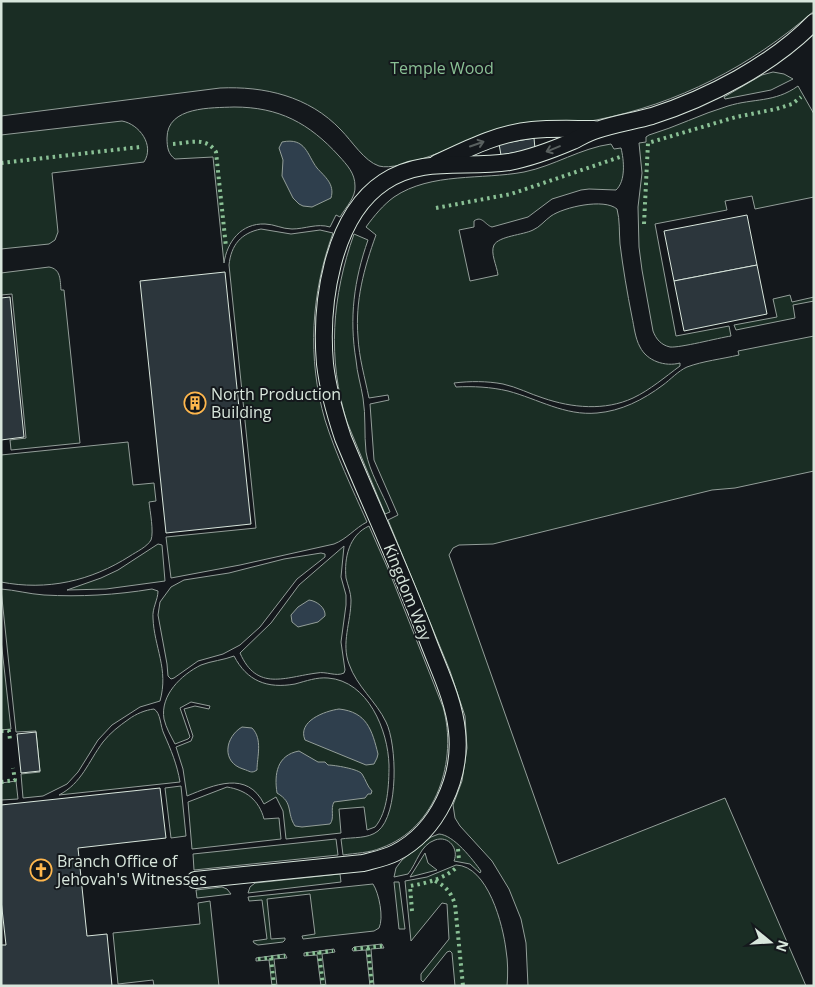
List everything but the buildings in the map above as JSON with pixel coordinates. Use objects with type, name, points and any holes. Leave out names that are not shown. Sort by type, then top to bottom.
[{"type":"street","name":"Kingdom Way","points":[[196,880],[382,859],[405,847],[436,816],[450,787],[458,755],[458,731],[455,714],[444,680],[343,438],[330,392],[324,348],[328,289],[339,245],[350,218],[370,194],[385,181],[408,170],[433,165],[496,164],[523,159],[540,154],[597,130],[652,116],[681,106],[758,66],[814,22]]},
{"type":"street","name":"Kingdom Way","points":[[433,165],[469,147],[531,130],[569,128],[597,130]]},
{"type":"green space","name":"Temple Wood","points":[[1,1],[814,1],[814,11],[765,49],[739,65],[712,80],[656,104],[596,120],[488,135],[431,156],[389,167],[379,166],[368,160],[341,130],[315,109],[285,95],[269,91],[220,88],[1,116]]},
{"type":"green space","points":[[773,72],[784,74],[793,79],[771,90],[725,99],[724,97],[762,75]]},
{"type":"green space","points":[[798,86],[814,114],[814,197],[755,209],[752,196],[725,201],[727,210],[655,224],[676,336],[729,326],[731,336],[682,346],[670,347],[664,345],[657,339],[653,331],[639,247],[638,207],[642,173],[639,143],[646,142],[646,137],[649,135],[718,109],[772,98]]},
{"type":"green space","points":[[234,107],[265,110],[279,114],[292,119],[316,134],[348,166],[354,177],[355,190],[348,206],[340,217],[336,215],[330,227],[320,226],[292,229],[265,224],[249,227],[242,230],[232,241],[224,263],[213,157],[175,159],[168,150],[167,138],[169,128],[174,120],[182,114],[203,109]]},
{"type":"green space","points":[[122,121],[134,126],[144,136],[148,149],[144,162],[52,173],[58,232],[55,240],[49,244],[1,249],[1,135]]},
{"type":"green space","points":[[611,144],[614,149],[621,148],[623,158],[623,176],[616,190],[581,190],[552,199],[528,217],[492,227],[477,219],[474,221],[474,227],[459,230],[470,281],[498,275],[493,256],[493,248],[497,242],[529,232],[551,216],[574,207],[594,204],[611,206],[617,209],[618,213],[624,271],[638,343],[647,356],[657,362],[668,364],[680,363],[680,366],[639,395],[611,405],[588,407],[565,404],[497,383],[454,383],[456,387],[482,387],[502,390],[574,412],[606,412],[640,400],[687,367],[739,355],[738,351],[814,336],[814,471],[735,488],[712,490],[493,544],[459,545],[453,548],[449,555],[558,864],[725,798],[806,986],[528,986],[526,943],[521,919],[509,889],[492,861],[455,818],[453,805],[462,781],[467,748],[465,716],[450,671],[388,520],[398,515],[374,460],[370,404],[389,400],[388,395],[369,398],[360,353],[357,324],[359,298],[364,272],[376,235],[366,227],[386,204],[408,189],[440,180],[524,172],[546,166],[589,149]]},
{"type":"green space","points":[[261,229],[291,234],[320,230],[333,233],[320,279],[316,302],[314,349],[316,373],[319,397],[329,433],[367,522],[334,544],[171,578],[166,537],[256,528],[229,265],[232,252],[238,241],[248,234]]},
{"type":"green space","points":[[354,234],[368,240],[356,284],[353,329],[364,405],[366,452],[373,475],[390,512],[385,514],[347,422],[337,375],[335,328],[337,304],[341,281]]},
{"type":"green space","points":[[49,267],[58,273],[61,290],[64,290],[80,443],[11,450],[10,440],[26,438],[12,294],[1,295],[1,273]]},
{"type":"green space","points":[[790,295],[792,302],[814,297],[814,301],[793,305],[795,318],[736,330],[734,325],[777,317],[773,299]]},
{"type":"green space","points":[[128,442],[133,485],[154,483],[156,501],[149,502],[152,532],[149,543],[115,565],[84,578],[68,582],[35,585],[1,582],[1,455]]},
{"type":"green space","points":[[369,526],[443,707],[447,727],[448,749],[445,770],[439,790],[429,809],[416,825],[400,838],[381,848],[343,855],[341,839],[370,835],[378,831],[385,822],[390,810],[393,795],[394,762],[390,732],[382,714],[352,672],[346,648],[351,608],[350,592],[346,578],[347,555],[352,541],[362,530]]},
{"type":"green space","points":[[158,544],[162,545],[165,581],[106,589],[67,590],[118,570]]},
{"type":"green space","points":[[344,546],[341,577],[346,595],[346,605],[341,642],[344,673],[320,673],[273,679],[263,678],[255,673],[247,665],[240,653],[271,623],[299,585]]},
{"type":"green space","points":[[325,554],[325,557],[297,579],[260,627],[240,645],[223,654],[198,661],[174,678],[171,679],[168,676],[158,615],[160,602],[171,587],[184,580],[229,573],[284,559]]},
{"type":"green space","points":[[1,589],[71,596],[112,594],[152,589],[158,591],[153,614],[163,679],[160,701],[140,707],[112,725],[98,740],[78,772],[67,784],[43,796],[23,798],[21,774],[40,772],[36,731],[16,732]]},
{"type":"green space","points":[[1,640],[11,729],[1,730]]},
{"type":"green space","points":[[234,656],[245,672],[267,684],[285,685],[328,678],[342,681],[354,688],[365,698],[380,723],[388,751],[388,789],[383,814],[375,827],[367,830],[364,807],[339,809],[341,833],[286,839],[283,811],[276,797],[264,804],[257,793],[249,787],[229,783],[187,796],[183,769],[176,747],[191,741],[193,736],[184,709],[195,706],[209,709],[210,706],[191,702],[180,708],[190,737],[175,744],[164,719],[165,702],[179,680],[186,674],[201,665]]},
{"type":"green space","points":[[154,709],[159,717],[180,782],[59,795],[79,778],[103,742],[112,733],[135,715]]},
{"type":"green space","points":[[16,781],[18,799],[1,800],[1,783]]},
{"type":"green space","points":[[181,786],[186,836],[171,838],[165,788]]},
{"type":"green space","points":[[227,787],[246,793],[251,797],[259,806],[264,819],[279,818],[281,839],[192,849],[188,802]]},
{"type":"green space","points":[[439,834],[445,835],[457,843],[481,871],[480,873],[470,864],[454,861],[455,852],[452,844],[445,839],[440,839],[430,842],[426,846],[408,874],[394,877],[396,868],[402,860],[431,837]]},
{"type":"green space","points":[[336,839],[338,855],[194,870],[193,854]]},
{"type":"green space","points":[[425,853],[428,863],[437,870],[410,877]]},
{"type":"green space","points":[[456,865],[467,868],[477,875],[492,898],[504,939],[507,986],[455,986],[452,953],[450,951],[447,952],[423,982],[421,980],[421,974],[449,939],[447,904],[442,903],[411,941],[405,881],[427,877]]},
{"type":"green space","points":[[340,874],[341,882],[248,893],[250,887],[255,883]]},
{"type":"green space","points":[[394,882],[399,882],[405,929],[399,929]]},
{"type":"green space","points":[[373,884],[379,899],[381,912],[379,928],[374,931],[303,939],[302,936],[315,934],[310,894],[267,899],[271,939],[285,938],[285,940],[283,942],[258,945],[253,941],[267,939],[262,900],[249,901],[248,897]]},
{"type":"green space","points":[[222,887],[231,894],[197,898],[196,890]]},
{"type":"green space","points":[[210,901],[219,986],[154,986],[153,980],[118,984],[113,933],[200,924],[198,903]]},
{"type":"green space","points":[[382,944],[384,948],[371,949],[374,986],[370,986],[366,950],[353,951],[352,949],[354,947]]},
{"type":"green space","points":[[334,949],[335,952],[322,954],[326,986],[321,986],[317,955],[304,956],[304,953]]},
{"type":"green space","points":[[285,954],[287,958],[274,959],[277,986],[272,986],[269,960],[256,961],[256,958]]},
{"type":"water","points":[[282,142],[296,142],[305,148],[330,185],[332,189],[331,198],[312,207],[303,206],[293,198],[282,176],[283,160],[279,148]]},
{"type":"water","points":[[309,600],[320,605],[324,610],[325,616],[318,622],[298,627],[292,622],[291,615],[298,607]]},
{"type":"water","points":[[339,709],[356,714],[367,724],[378,754],[374,764],[366,765],[305,740],[305,727],[309,722],[320,715]]},
{"type":"water","points":[[242,727],[252,728],[257,737],[259,748],[257,770],[253,772],[236,766],[231,761],[229,755],[229,743],[236,731]]},
{"type":"water","points":[[299,751],[318,762],[325,762],[328,765],[360,772],[372,791],[371,794],[368,794],[365,798],[334,802],[330,824],[295,826],[286,800],[277,793],[276,779],[282,761],[292,753]]},
{"type":"hedge","points":[[644,224],[648,143],[736,117],[776,109],[792,104],[801,97]]},
{"type":"hedge","points":[[173,144],[202,142],[212,147],[216,152],[226,247]]},
{"type":"hedge","points":[[1,163],[140,147]]},
{"type":"hedge","points":[[436,208],[511,194],[620,157]]},
{"type":"hedge","points":[[1,731],[9,731],[10,740]]},
{"type":"hedge","points":[[1,782],[15,780],[13,768]]},
{"type":"hedge","points":[[458,849],[459,860]]},
{"type":"hedge","points":[[412,911],[410,886],[434,880],[456,868]]},
{"type":"hedge","points":[[435,881],[448,890],[455,904],[463,986]]},
{"type":"hedge","points":[[354,949],[382,946]]},
{"type":"hedge","points":[[368,948],[372,986]]},
{"type":"hedge","points":[[306,954],[333,951]]},
{"type":"hedge","points":[[319,952],[323,986]]},
{"type":"hedge","points":[[258,959],[285,956]]},
{"type":"hedge","points":[[271,958],[274,986]]},
{"type":"place","name":"North Production Building","points":[[195,403]]},
{"type":"place","name":"Branch Office of Jehovah's Witnesses","points":[[41,870]]}]
